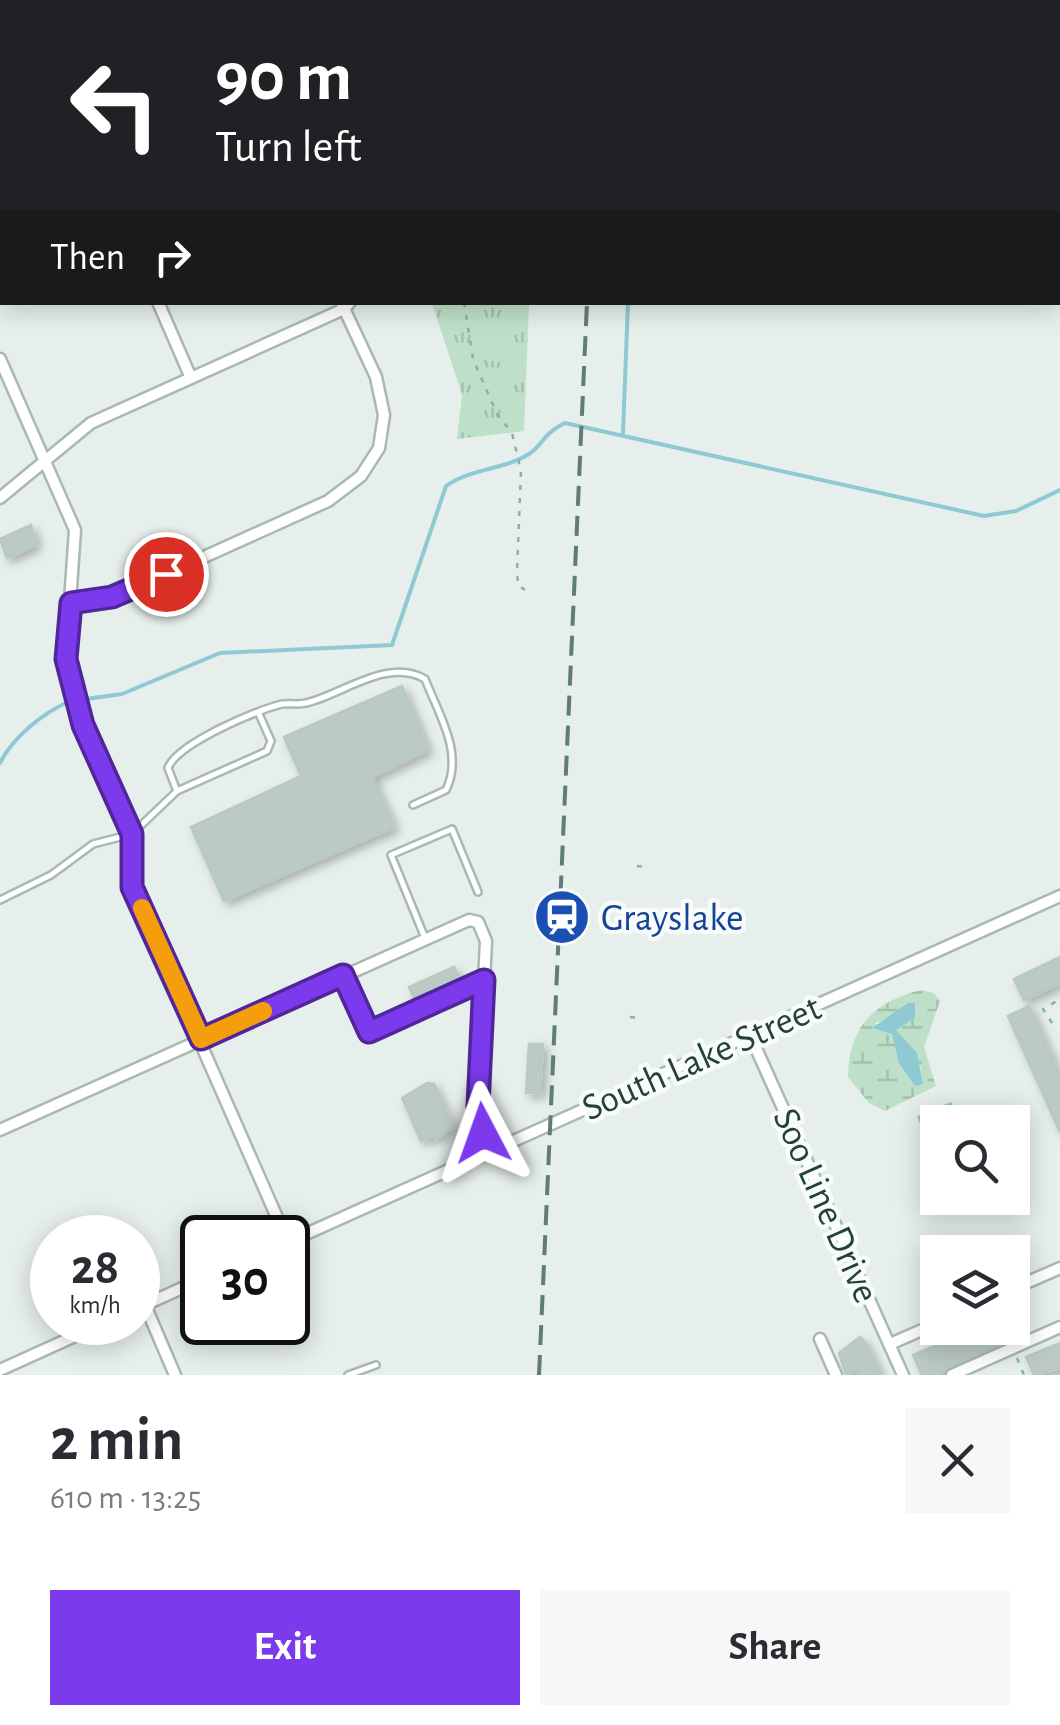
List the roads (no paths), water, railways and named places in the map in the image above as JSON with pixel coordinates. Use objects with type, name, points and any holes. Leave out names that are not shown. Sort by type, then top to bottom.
[{"type":"street","points":[[159,305],[191,378]]},
{"type":"street","points":[[0,498],[90,423],[345,305],[376,377],[384,415],[379,448],[361,476],[328,501],[133,589],[71,603]]},
{"type":"street","points":[[0,359],[75,530],[66,659],[83,725],[132,834],[132,887],[276,1215]]},
{"type":"street","name":"South Lake Street","points":[[310,1230],[1060,896]]},
{"type":"street","points":[[0,1130],[458,923],[478,922],[486,941],[478,1106],[487,1152]]},
{"type":"street","name":"Soo Line Drive","points":[[750,1035],[903,1375]]},
{"type":"street","points":[[1030,1281],[1060,1268]]},
{"type":"street","points":[[952,1375],[1060,1326]]},
{"type":"street","points":[[890,1344],[920,1331]]},
{"type":"street","points":[[820,1340],[836,1375]]},
{"type":"street","points":[[0,1370],[55,1345]]},
{"type":"street","points":[[160,1345],[175,1375]]},
{"type":"lane","points":[[177,790],[168,768],[172,757],[186,746],[282,704],[306,703],[362,679],[415,673],[425,679],[454,753],[454,772],[446,790],[413,805]]},
{"type":"lane","points":[[0,900],[51,875],[93,844],[132,834],[177,790],[267,751],[271,742],[259,714]]},
{"type":"lane","points":[[425,938],[391,855],[452,829],[478,892]]},
{"type":"lane","points":[[343,975],[369,1032],[484,980]]},
{"type":"lane","points":[[348,1375],[376,1365]]},
{"type":"water","points":[[908,1003],[915,1003],[915,1018],[896,1030],[917,1053],[923,1084],[915,1086],[899,1063],[892,1034],[872,1028]]},
{"type":"waterway","points":[[623,433],[628,305]]},
{"type":"waterway","points":[[86,699],[122,694],[220,653],[392,645],[446,486],[519,459],[565,423],[984,516],[1016,511],[1060,490]]},
{"type":"waterway","points":[[0,763],[30,727],[70,701]]},
{"type":"railway","points":[[539,1375],[587,305]]},
{"type":"place","name":"Grayslake","points":[[562,917]]}]
